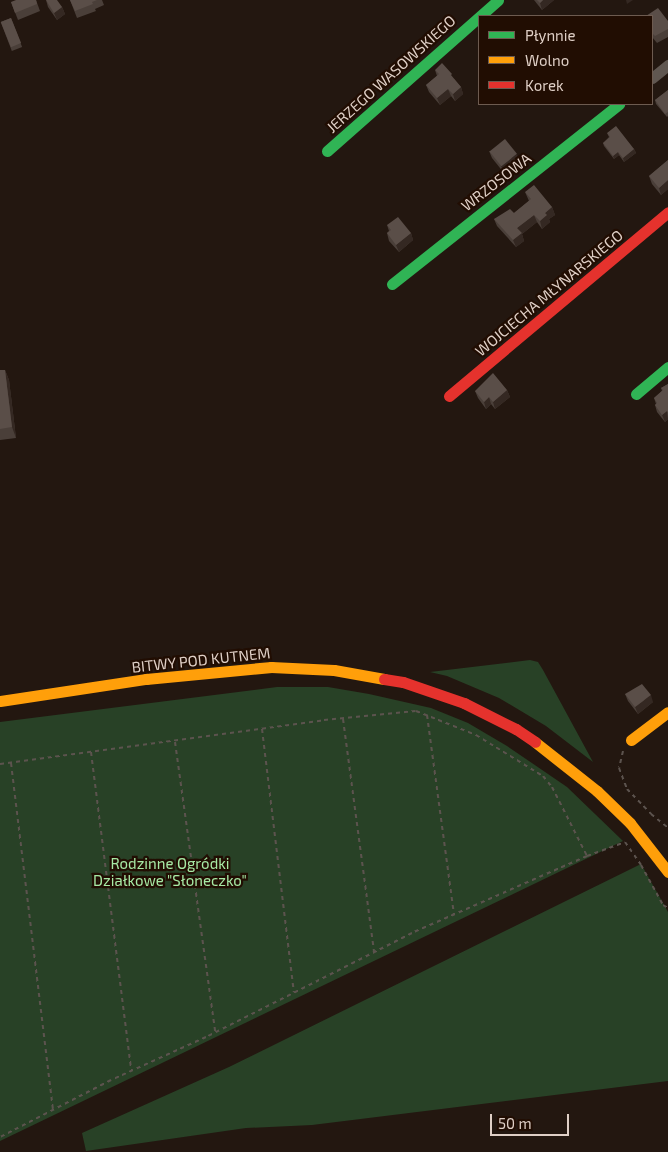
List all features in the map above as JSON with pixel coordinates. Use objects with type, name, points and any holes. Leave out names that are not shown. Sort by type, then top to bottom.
[{"type":"street","name":"JERZEGO WASOWSKIEGO","points":[[481,15],[498,0]]},
{"type":"street","name":"JERZEGO WASOWSKIEGO","points":[[327,152],[478,18]]},
{"type":"street","points":[[653,77],[668,65]]},
{"type":"street","name":"WRZOSOWA","points":[[392,284],[618,105]]},
{"type":"street","name":"WOJCIECHA MŁYNARSKIEGO","points":[[449,396],[668,212]]},
{"type":"street","points":[[636,394],[668,367]]},
{"type":"street","name":"BITWY POD KUTNEM","points":[[0,701],[163,677],[263,667],[334,670],[403,682],[464,703],[507,724],[539,744],[584,780],[617,810],[668,872]]},
{"type":"street","points":[[631,740],[668,712]]},
{"type":"path","points":[[0,764],[343,718],[416,711],[427,714],[484,740],[543,776],[552,787],[587,856]]},
{"type":"path","points":[[427,714],[454,915]]},
{"type":"path","points":[[343,718],[374,952]]},
{"type":"path","points":[[262,729],[294,992]]},
{"type":"path","points":[[631,740],[623,750],[619,768],[623,779],[633,795],[668,828]]},
{"type":"path","points":[[174,741],[215,1032]]},
{"type":"path","points":[[91,752],[131,1070]]},
{"type":"path","points":[[11,763],[53,1111]]},
{"type":"path","points":[[0,1137],[131,1070],[215,1032],[374,952],[587,856],[624,842],[641,865],[663,905],[668,908]]},
{"type":"green space","points":[[530,660],[538,662],[543,670],[593,762],[546,726],[499,698],[447,676],[430,672]]},
{"type":"green space","name":"Rodzinne Ogródki Działkowe \"Słoneczko\"","points":[[277,687],[328,687],[369,694],[431,708],[468,723],[507,746],[567,787],[623,841],[0,1141],[0,722]]},
{"type":"green space","points":[[641,864],[668,912],[668,1081],[312,1125],[246,1128],[86,1151],[82,1133],[229,1067]]},
{"type":"building","points":[[16,0],[36,0],[37,4],[15,13],[11,2]]},
{"type":"building","points":[[46,0],[57,0],[62,7],[54,13]]},
{"type":"building","points":[[70,0],[97,0],[92,2],[93,4],[75,11]]},
{"type":"building","points":[[658,8],[668,21],[668,29],[655,36],[653,34],[653,15],[648,15]]},
{"type":"building","points":[[11,18],[21,43],[11,47],[1,22]]},
{"type":"building","points":[[442,63],[461,87],[453,94],[448,89],[437,98],[426,85],[439,74],[435,70]]},
{"type":"building","points":[[668,90],[668,112],[665,114],[655,100]]},
{"type":"building","points":[[616,126],[634,149],[623,158],[618,152],[613,156],[603,143],[610,137],[607,133]]},
{"type":"building","points":[[505,139],[517,154],[501,166],[489,152]]},
{"type":"building","points":[[668,160],[668,180],[659,188],[649,176]]},
{"type":"building","points":[[534,185],[552,207],[540,221],[534,215],[517,228],[522,233],[513,240],[494,219],[510,209],[514,213],[531,199],[525,192]]},
{"type":"building","points":[[398,217],[411,233],[396,245],[387,233],[391,230],[387,225]]},
{"type":"building","points":[[0,370],[5,370],[12,427],[0,429]]},
{"type":"building","points":[[493,373],[507,390],[493,402],[489,397],[484,402],[475,391]]},
{"type":"building","points":[[668,384],[668,412],[662,415],[655,405],[657,403],[654,398],[663,390],[661,388]]},
{"type":"building","points":[[642,684],[651,695],[635,707],[625,694]]},
{"type":"traffic: fast","points":[[481,15],[498,0]]},
{"type":"traffic: fast","points":[[327,151],[478,18]]},
{"type":"traffic: fast","points":[[392,284],[618,105]]},
{"type":"traffic: fast","points":[[636,394],[668,367]]},
{"type":"traffic: slow","points":[[0,701],[146,679],[271,667],[334,670],[384,679]]},
{"type":"traffic: slow","points":[[631,740],[668,712]]},
{"type":"traffic: slow","points":[[535,742],[597,791],[630,823],[668,872]]},
{"type":"traffic: jam","points":[[449,396],[668,212]]},
{"type":"traffic: jam","points":[[384,679],[403,682],[464,703],[516,729],[535,742]]}]
